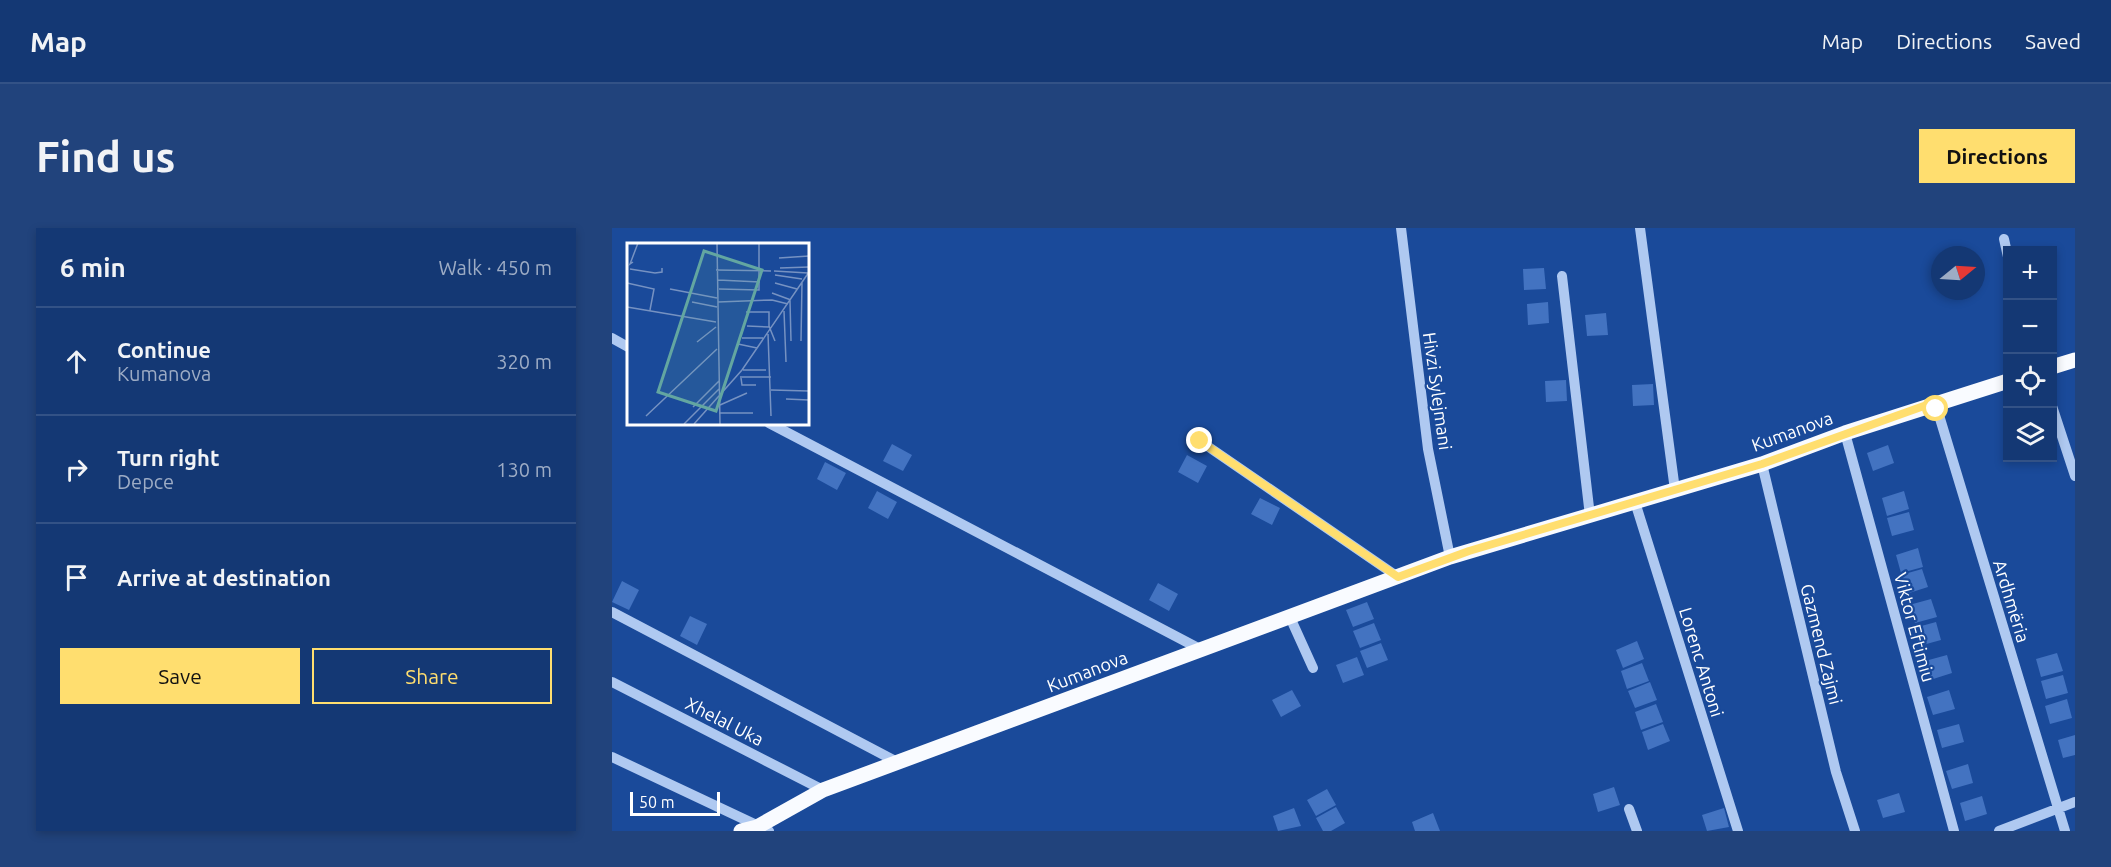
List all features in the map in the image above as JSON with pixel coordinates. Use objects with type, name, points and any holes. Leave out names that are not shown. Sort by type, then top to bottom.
[{"type":"main road","points":[[2057,365],[2075,360]]},
{"type":"main road","name":"Kumanova","points":[[741,831],[763,829],[823,790],[1450,557],[1762,464],[1935,402],[2003,382]]},
{"type":"street","name":"Hivzi Sylejmani","points":[[1401,228],[1428,449],[1450,557]]},
{"type":"street","points":[[1640,228],[1675,490]]},
{"type":"street","points":[[2004,239],[2005,246]]},
{"type":"street","points":[[1562,276],[1590,516]]},
{"type":"street","points":[[612,338],[627,346]]},
{"type":"street","name":"Ardhmëria","points":[[1935,402],[2058,808]]},
{"type":"street","points":[[2053,408],[2075,476]]},
{"type":"street","points":[[772,424],[1200,649]]},
{"type":"street","name":"Viktor Eftimiu","points":[[1845,433],[1954,831]]},
{"type":"street","points":[[1200,441],[1398,577]]},
{"type":"street","name":"Gazmend Zajmi","points":[[1762,464],[1836,772],[1855,831]]},
{"type":"street","name":"Lorenc Antoni","points":[[1635,502],[1738,831]]},
{"type":"street","points":[[612,612],[899,763]]},
{"type":"street","points":[[1289,615],[1313,668]]},
{"type":"street","name":"Xhelal Uka","points":[[612,682],[823,790]]},
{"type":"street","points":[[612,757],[763,829]]},
{"type":"street","points":[[1999,831],[2075,802]]},
{"type":"street","points":[[2058,808],[2065,831]]},
{"type":"street","points":[[1629,809],[1637,831]]},
{"type":"building","points":[[1544,268],[1546,289],[1524,290],[1523,269]]},
{"type":"building","points":[[1548,302],[1549,323],[1528,325],[1527,304]]},
{"type":"building","points":[[1606,313],[1608,335],[1587,336],[1585,315]]},
{"type":"building","points":[[1566,380],[1567,401],[1546,402],[1545,381]]},
{"type":"building","points":[[1653,384],[1654,405],[1633,406],[1632,385]]},
{"type":"building","points":[[892,444],[912,455],[903,471],[883,461]]},
{"type":"building","points":[[1888,445],[1894,463],[1873,471],[1867,453]]},
{"type":"building","points":[[1187,455],[1207,466],[1198,483],[1178,472]]},
{"type":"building","points":[[825,462],[846,473],[837,490],[817,479]]},
{"type":"building","points":[[877,491],[897,502],[888,519],[868,508]]},
{"type":"building","points":[[1904,491],[1909,509],[1887,516],[1882,498]]},
{"type":"building","points":[[1260,498],[1280,508],[1272,525],[1251,514]]},
{"type":"building","points":[[1909,512],[1914,530],[1892,536],[1887,518]]},
{"type":"building","points":[[1918,548],[1923,567],[1901,573],[1896,555]]},
{"type":"building","points":[[1922,569],[1928,587],[1906,594],[1901,575]]},
{"type":"building","points":[[622,581],[639,590],[629,610],[612,602]]},
{"type":"building","points":[[1158,583],[1178,594],[1169,611],[1149,600]]},
{"type":"building","points":[[1931,599],[1937,617],[1915,623],[1909,605]]},
{"type":"building","points":[[1367,602],[1374,619],[1353,627],[1346,610]]},
{"type":"building","points":[[690,616],[707,624],[697,645],[680,636]]},
{"type":"building","points":[[1936,622],[1941,640],[1919,646],[1914,628]]},
{"type":"building","points":[[1374,623],[1381,640],[1360,648],[1353,631]]},
{"type":"building","points":[[1637,641],[1644,659],[1623,668],[1616,650]]},
{"type":"building","points":[[1381,643],[1388,660],[1367,668],[1360,651]]},
{"type":"building","points":[[2057,653],[2063,671],[2041,677],[2036,659]]},
{"type":"building","points":[[1947,655],[1952,673],[1930,680],[1925,661]]},
{"type":"building","points":[[1357,657],[1364,675],[1343,683],[1336,665]]},
{"type":"building","points":[[1642,663],[1649,681],[1627,689],[1621,671]]},
{"type":"building","points":[[2063,675],[2068,693],[2046,699],[2041,681]]},
{"type":"building","points":[[1650,682],[1657,700],[1635,708],[1628,691]]},
{"type":"building","points":[[1292,690],[1301,706],[1281,717],[1272,700]]},
{"type":"building","points":[[1949,690],[1955,709],[1933,715],[1927,697]]},
{"type":"building","points":[[2067,699],[2072,718],[2050,724],[2045,706]]},
{"type":"building","points":[[1656,704],[1663,722],[1641,730],[1635,712]]},
{"type":"building","points":[[1663,724],[1670,741],[1648,750],[1642,732]]},
{"type":"building","points":[[1959,724],[1964,742],[1942,748],[1937,730]]},
{"type":"building","points":[[2075,735],[2075,755],[2063,758],[2058,740]]},
{"type":"building","points":[[1968,764],[1973,783],[1952,789],[1946,771]]},
{"type":"building","points":[[1614,787],[1620,805],[1598,812],[1593,794]]},
{"type":"building","points":[[1327,789],[1336,805],[1316,816],[1307,800]]},
{"type":"building","points":[[1899,793],[1905,812],[1883,818],[1877,800]]},
{"type":"building","points":[[1982,796],[1987,814],[1965,821],[1960,803]]},
{"type":"building","points":[[1336,807],[1345,823],[1331,831],[1323,831],[1316,818]]},
{"type":"building","points":[[1294,808],[1301,826],[1278,831],[1273,816]]},
{"type":"building","points":[[1724,808],[1729,827],[1707,831],[1702,815]]},
{"type":"building","points":[[1433,813],[1440,831],[1415,831],[1412,822]]},
{"type":"route","points":[[1200,441],[1398,577],[1469,551],[1762,464],[1935,402],[1936,409]]}]
